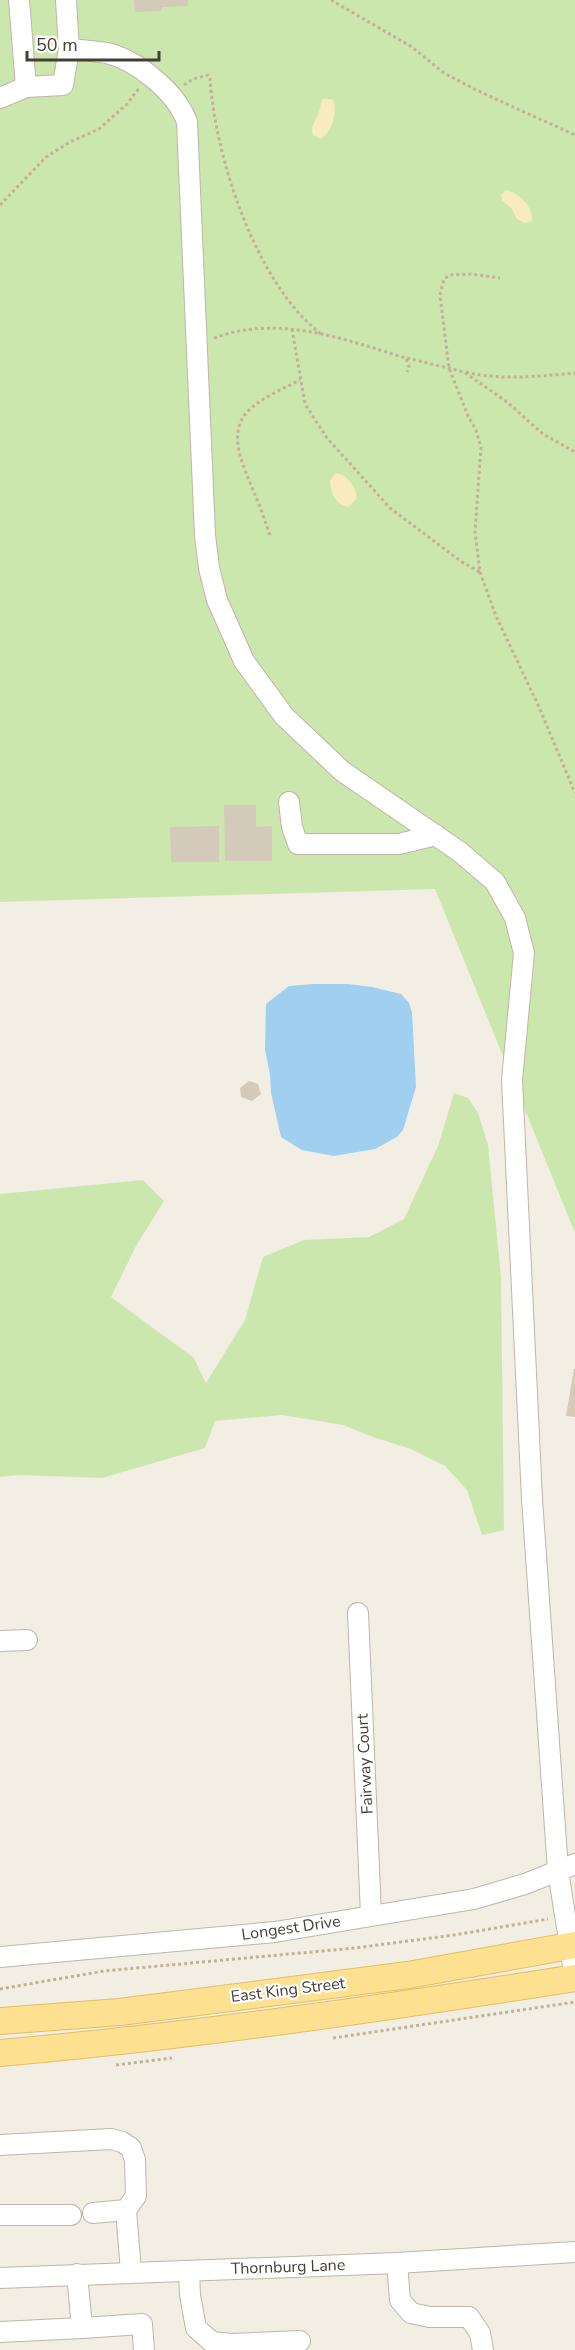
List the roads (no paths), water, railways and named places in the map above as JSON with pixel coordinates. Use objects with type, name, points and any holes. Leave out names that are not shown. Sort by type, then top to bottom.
[{"type":"main road","name":"East King Street","points":[[0,2021],[120,2012],[408,1975],[572,1945]]},
{"type":"main road","name":"East King Street","points":[[0,2053],[146,2039],[413,2004],[575,1978]]},
{"type":"street","points":[[19,0],[26,87]]},
{"type":"street","points":[[0,98],[26,87],[63,85],[69,49],[66,0]]},
{"type":"street","points":[[69,49],[108,53],[132,63],[182,107],[187,122],[205,535],[209,568],[217,600],[244,661],[284,716],[342,771],[460,852],[495,882],[515,918],[524,953],[512,1080],[532,1499],[566,1867],[566,1916],[575,1978]]},
{"type":"street","points":[[289,802],[292,827],[298,844],[399,844],[436,835]]},
{"type":"street","name":"Fairway Court","points":[[358,1613],[371,1915]]},
{"type":"street","points":[[0,1641],[27,1640]]},
{"type":"street","name":"Longest Drive","points":[[0,1957],[275,1932],[474,1899],[525,1884],[566,1867]]},
{"type":"street","points":[[0,2145],[111,2139],[131,2148],[135,2160],[136,2196],[126,2210],[131,2272]]},
{"type":"street","points":[[93,2213],[126,2210]]},
{"type":"street","points":[[0,2215],[71,2215]]},
{"type":"street","name":"Thornburg Lane","points":[[0,2278],[397,2263],[575,2252]]},
{"type":"street","points":[[397,2263],[400,2300],[411,2313],[430,2317],[469,2317],[480,2333],[483,2350]]},
{"type":"street","points":[[189,2271],[190,2295],[196,2328],[212,2342],[232,2344],[300,2341]]},
{"type":"street","points":[[77,2274],[82,2328]]},
{"type":"street","points":[[0,2332],[142,2324],[144,2350]]},
{"type":"water","points":[[313,984],[372,987],[401,994],[409,1003],[412,1012],[416,1087],[403,1130],[397,1137],[375,1149],[334,1156],[302,1150],[281,1137],[271,1093],[265,1049],[266,1004],[289,986]]}]
